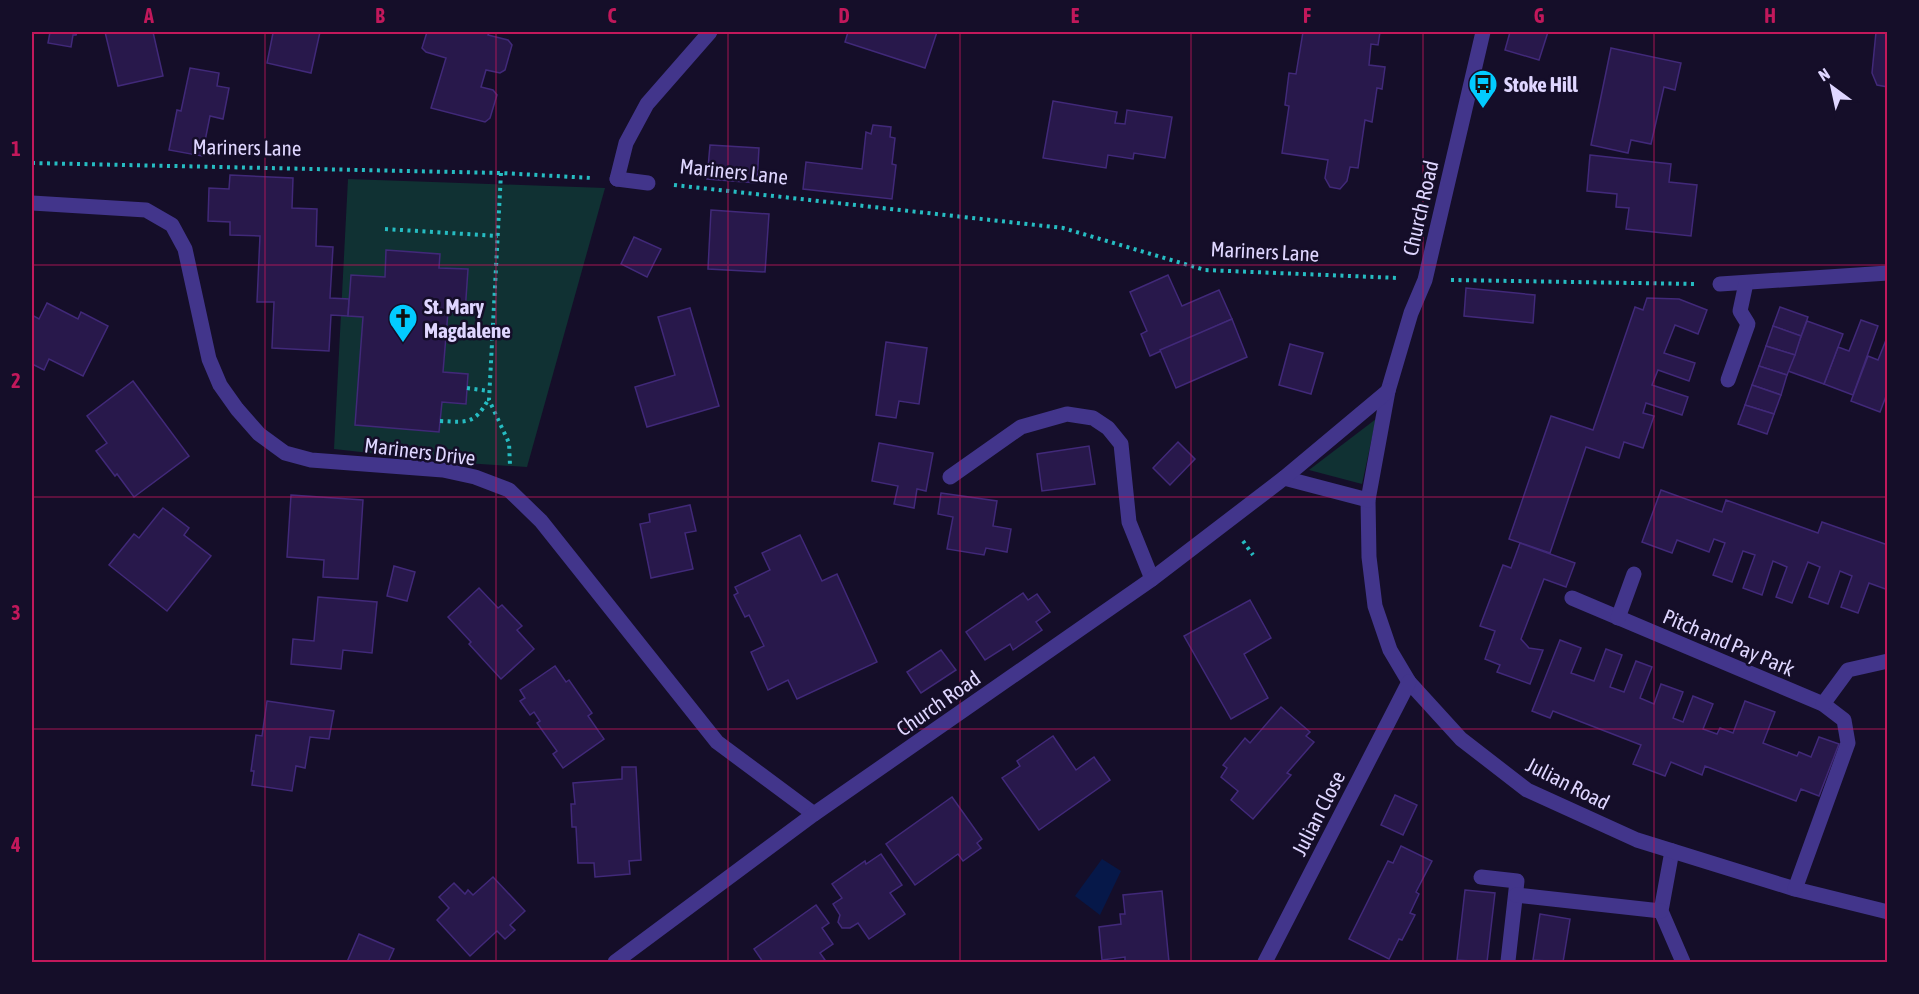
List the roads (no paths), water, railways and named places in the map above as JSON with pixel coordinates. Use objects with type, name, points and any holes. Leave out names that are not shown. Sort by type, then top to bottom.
[{"type":"street","name":"Mariners Lane","points":[[648,183],[617,179],[626,143],[647,104],[710,32]]},
{"type":"street","name":"Church Road","points":[[1368,500],[1388,391],[1411,313],[1425,280],[1483,32]]},
{"type":"street","name":"Mariners Drive","points":[[32,203],[146,210],[172,225],[185,249],[209,359],[220,385],[259,434],[285,453],[310,460],[443,470],[475,477],[505,488],[541,521],[717,742],[814,814]]},
{"type":"street","points":[[1720,284],[1887,273]]},
{"type":"street","points":[[1728,380],[1748,324],[1740,310],[1746,283]]},
{"type":"street","name":"Church Road","points":[[615,963],[814,814],[1152,579],[1284,478],[1388,391]]},
{"type":"street","points":[[950,477],[1021,427],[1067,414],[1093,418],[1108,428],[1121,444],[1129,522],[1152,579]]},
{"type":"street","points":[[1284,478],[1368,500]]},
{"type":"street","name":"Julian Road","points":[[1368,500],[1369,557],[1375,606],[1390,650],[1409,682],[1461,739],[1527,790],[1637,840],[1795,889],[1887,912]]},
{"type":"street","points":[[1618,618],[1634,574]]},
{"type":"street","name":"Pitch and Pay Park","points":[[1572,598],[1823,704],[1844,720],[1848,743],[1795,889]]},
{"type":"street","points":[[1823,704],[1848,670],[1887,661]]},
{"type":"street","name":"Julian Close","points":[[1265,963],[1409,682]]},
{"type":"street","points":[[1672,851],[1661,911],[1683,963]]},
{"type":"street","points":[[1481,877],[1517,881],[1508,961]]},
{"type":"street","points":[[1516,895],[1661,911]]},
{"type":"water","points":[[1102,859],[1121,871],[1100,915],[1075,896]]},
{"type":"place","name":"Stoke Hill","points":[[1483,110]]},
{"type":"place","name":"St. Mary Magdalene","points":[[403,344]]}]
